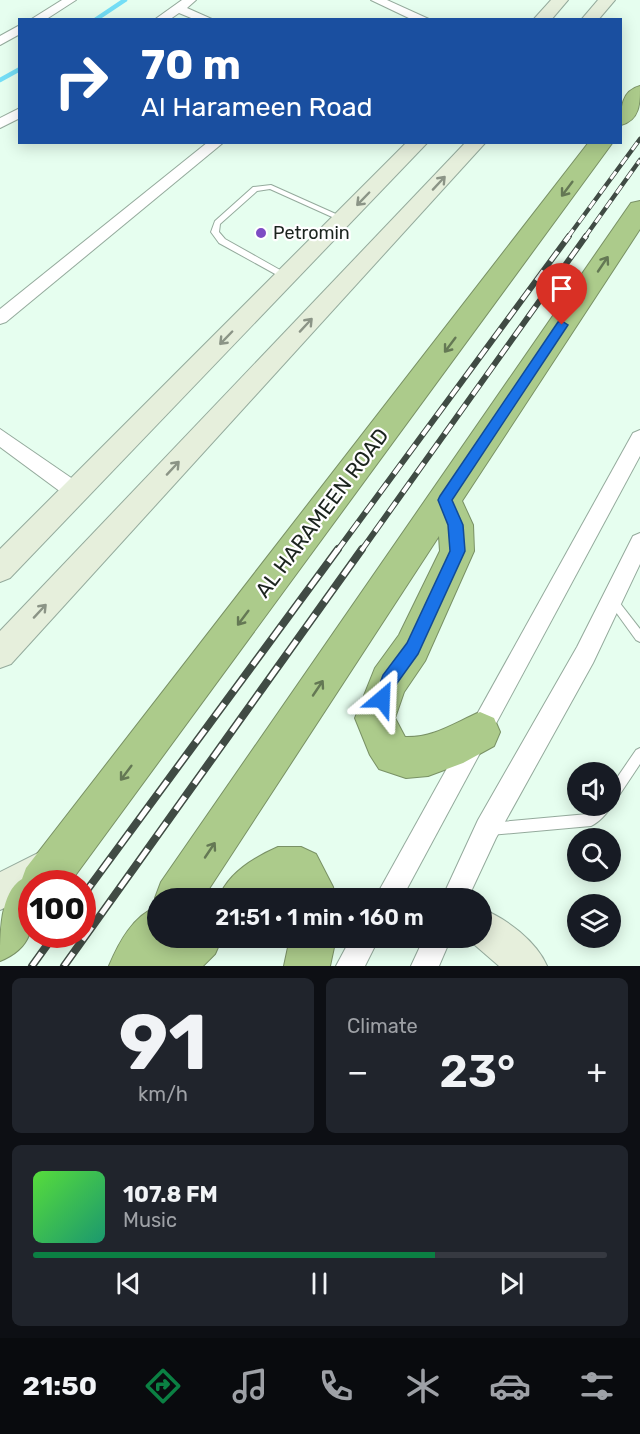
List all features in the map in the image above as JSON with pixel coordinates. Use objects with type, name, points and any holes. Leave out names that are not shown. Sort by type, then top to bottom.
[{"type":"highway","points":[[622,117],[640,93]]},
{"type":"highway","name":"AL HARAMEEN ROAD","points":[[53,870],[600,144]]},
{"type":"highway","points":[[184,888],[640,209]]},
{"type":"highway","points":[[445,500],[456,525],[457,551],[412,648],[389,681],[375,718],[384,741],[393,755],[409,759],[427,758],[480,732]]},
{"type":"highway","points":[[254,888],[278,869],[301,869],[311,888]]},
{"type":"highway","points":[[0,938],[18,915]]},
{"type":"highway","points":[[132,966],[147,944]]},
{"type":"highway","points":[[169,966],[188,948]]},
{"type":"highway","points":[[307,966],[311,948]]},
{"type":"street","points":[[39,18],[70,0]]},
{"type":"street","points":[[163,18],[190,0]]},
{"type":"street","points":[[377,0],[420,18]]},
{"type":"street","points":[[543,18],[560,0]]},
{"type":"street","points":[[592,18],[607,0]]},
{"type":"street","points":[[177,8],[203,18]]},
{"type":"street","points":[[0,41],[18,30]]},
{"type":"street","points":[[0,124],[18,113]]},
{"type":"street","points":[[0,318],[215,144]]},
{"type":"street","points":[[0,569],[417,144]]},
{"type":"street","points":[[0,653],[475,144]]},
{"type":"street","points":[[0,437],[76,492]]},
{"type":"street","points":[[394,888],[640,438]]},
{"type":"street","points":[[460,888],[487,829],[585,655],[640,542]]},
{"type":"street","points":[[0,892],[18,885]]},
{"type":"street","points":[[492,935],[528,966]]},
{"type":"street","points":[[350,966],[360,948]]},
{"type":"street","points":[[425,966],[433,948]]},
{"type":"lane","points":[[286,277],[222,241],[215,232],[217,223],[255,189],[271,187],[344,219]]},
{"type":"lane","points":[[612,600],[640,638]]},
{"type":"lane","points":[[621,782],[640,754]]},
{"type":"lane","points":[[487,829],[591,820],[595,816]]},
{"type":"waterway","points":[[98,18],[125,0]]},
{"type":"waterway","points":[[0,80],[18,70]]},
{"type":"railway","points":[[568,237],[640,139]]},
{"type":"railway","points":[[585,237],[640,160]]},
{"type":"railway","points":[[337,551],[569,236]]},
{"type":"railway","points":[[361,551],[586,236]]},
{"type":"railway","points":[[96,878],[338,549]]},
{"type":"railway","points":[[64,966],[362,549]]},
{"type":"railway","points":[[32,966],[45,948]]},
{"type":"place","name":"Petromin","points":[[261,233]]},
{"type":"route","points":[[382,699],[389,681],[412,648],[441,590],[457,551],[456,525],[445,500],[562,325]]}]
